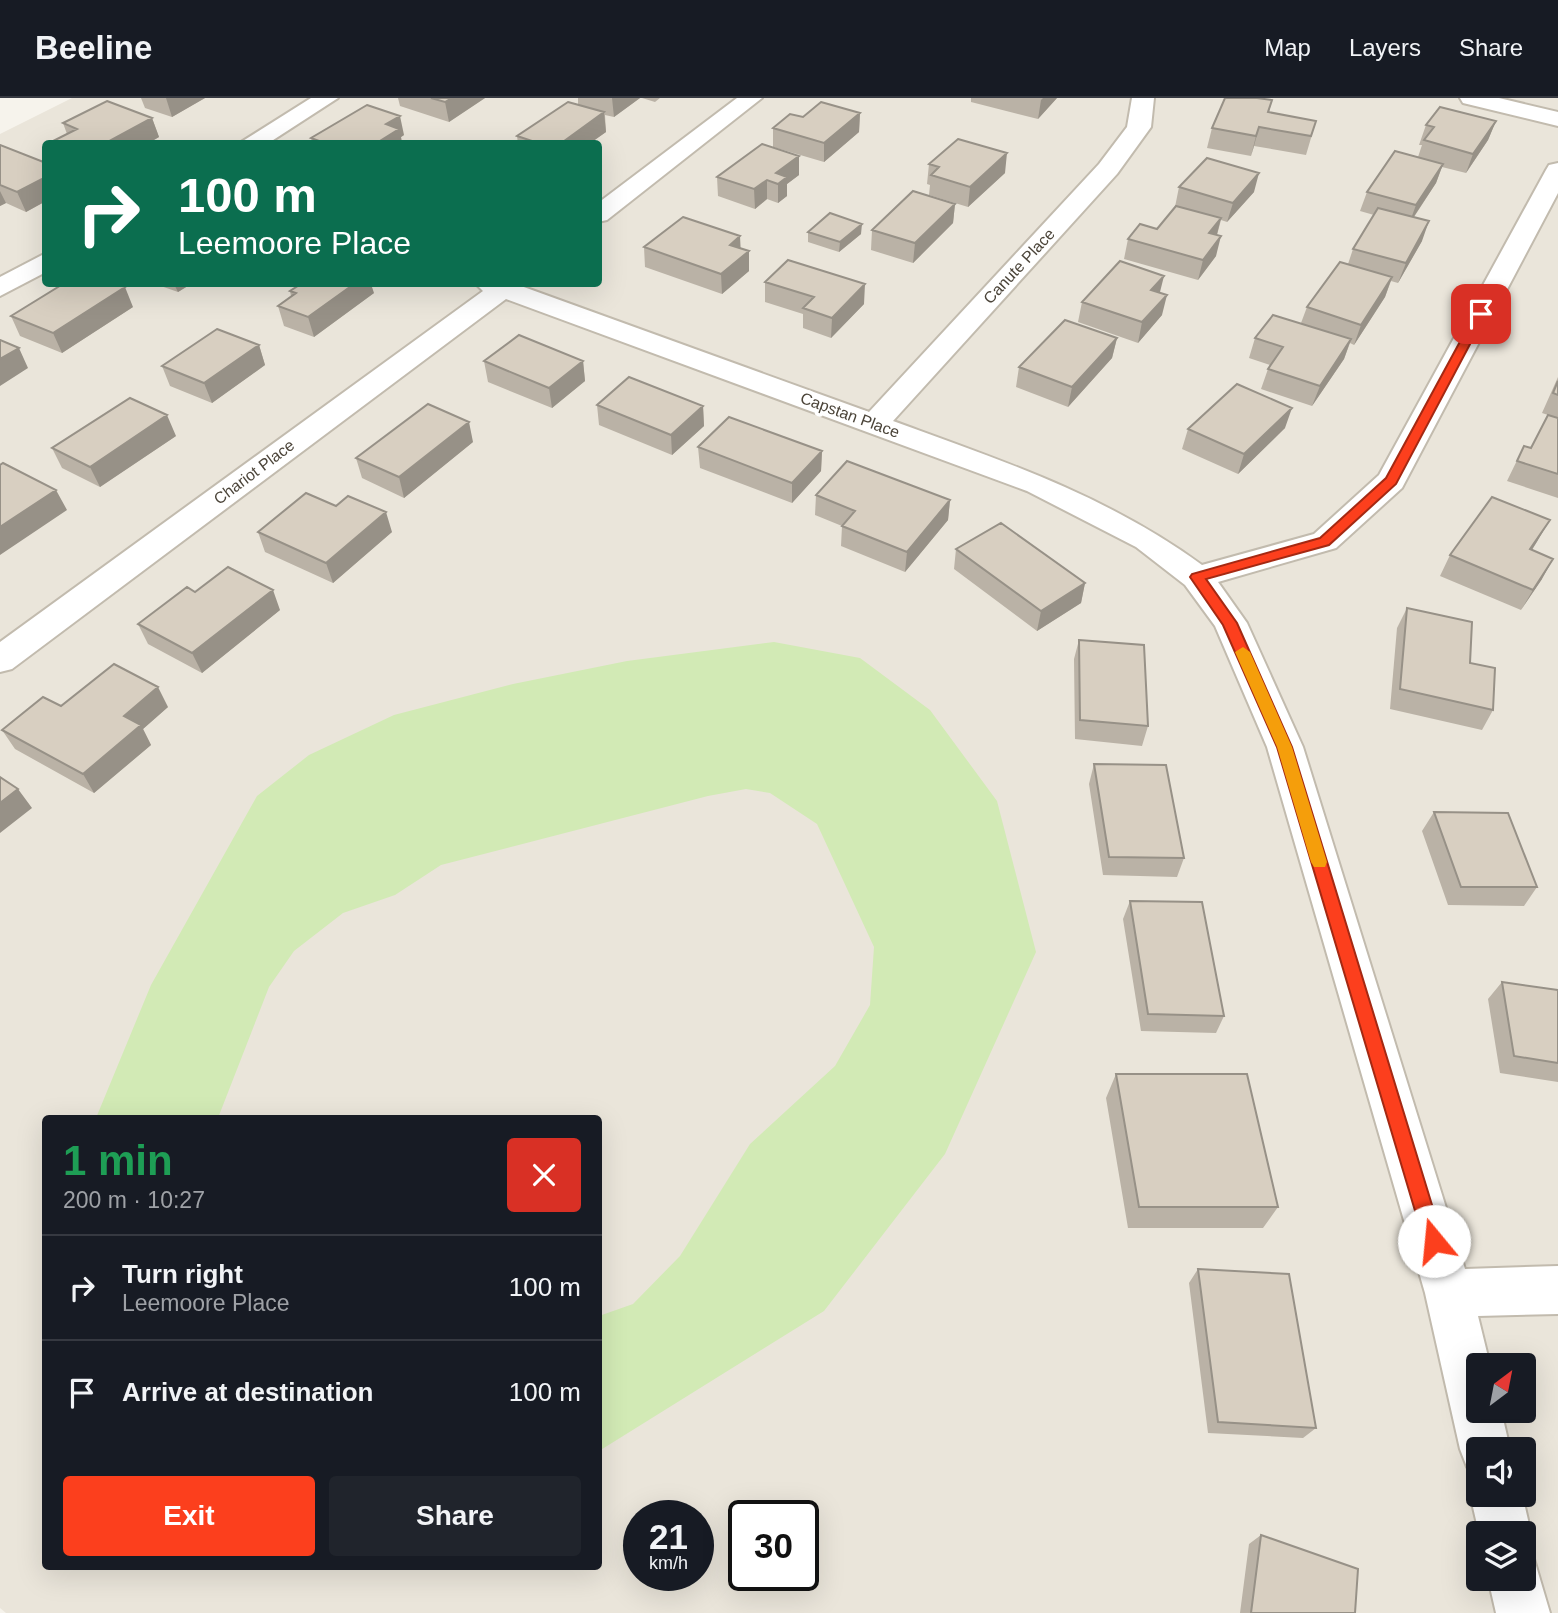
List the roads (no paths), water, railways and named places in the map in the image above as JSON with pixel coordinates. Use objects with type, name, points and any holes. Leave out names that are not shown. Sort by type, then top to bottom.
[{"type":"street","points":[[256,140],[327,98]]},
{"type":"street","points":[[602,212],[751,98]]},
{"type":"street","name":"Canute Place","points":[[874,424],[1108,169],[1139,127],[1143,98]]},
{"type":"street","points":[[1471,98],[1558,119]]},
{"type":"street","points":[[1197,577],[1325,541],[1391,481],[1558,170]]},
{"type":"street","points":[[0,288],[42,263]]},
{"type":"street","name":"Chariot Place","points":[[0,660],[497,287]]},
{"type":"street","name":"Capstan Place","points":[[505,287],[1038,484],[1147,540],[1197,577],[1230,623],[1284,747],[1450,1293],[1483,1437]]},
{"type":"street","points":[[1450,1293],[1558,1290]]},
{"type":"street","points":[[1519,1591],[1524,1613]]}]
